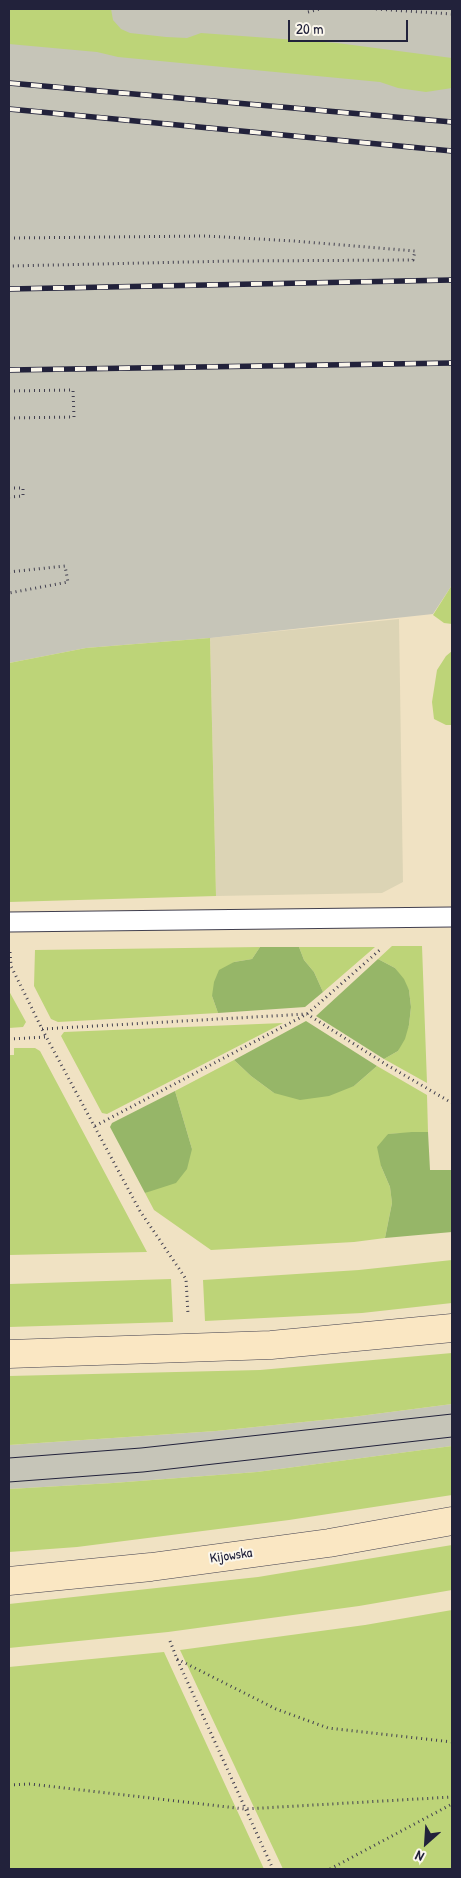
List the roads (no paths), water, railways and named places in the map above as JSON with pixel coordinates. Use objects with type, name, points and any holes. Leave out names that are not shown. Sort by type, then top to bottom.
[{"type":"street","points":[[9,1354],[271,1345],[452,1328]]},
{"type":"street","name":"Kijowska","points":[[9,1581],[151,1567],[319,1544],[452,1521]]},
{"type":"lane","points":[[9,922],[452,917]]},
{"type":"tram line","points":[[9,1458],[141,1448],[452,1414]]},
{"type":"tram line","points":[[9,1482],[143,1472],[452,1437]]},
{"type":"railway","points":[[9,83],[452,122]]},
{"type":"railway","points":[[9,109],[452,151]]},
{"type":"railway","points":[[9,289],[452,280]]},
{"type":"railway","points":[[9,370],[452,363]]}]
